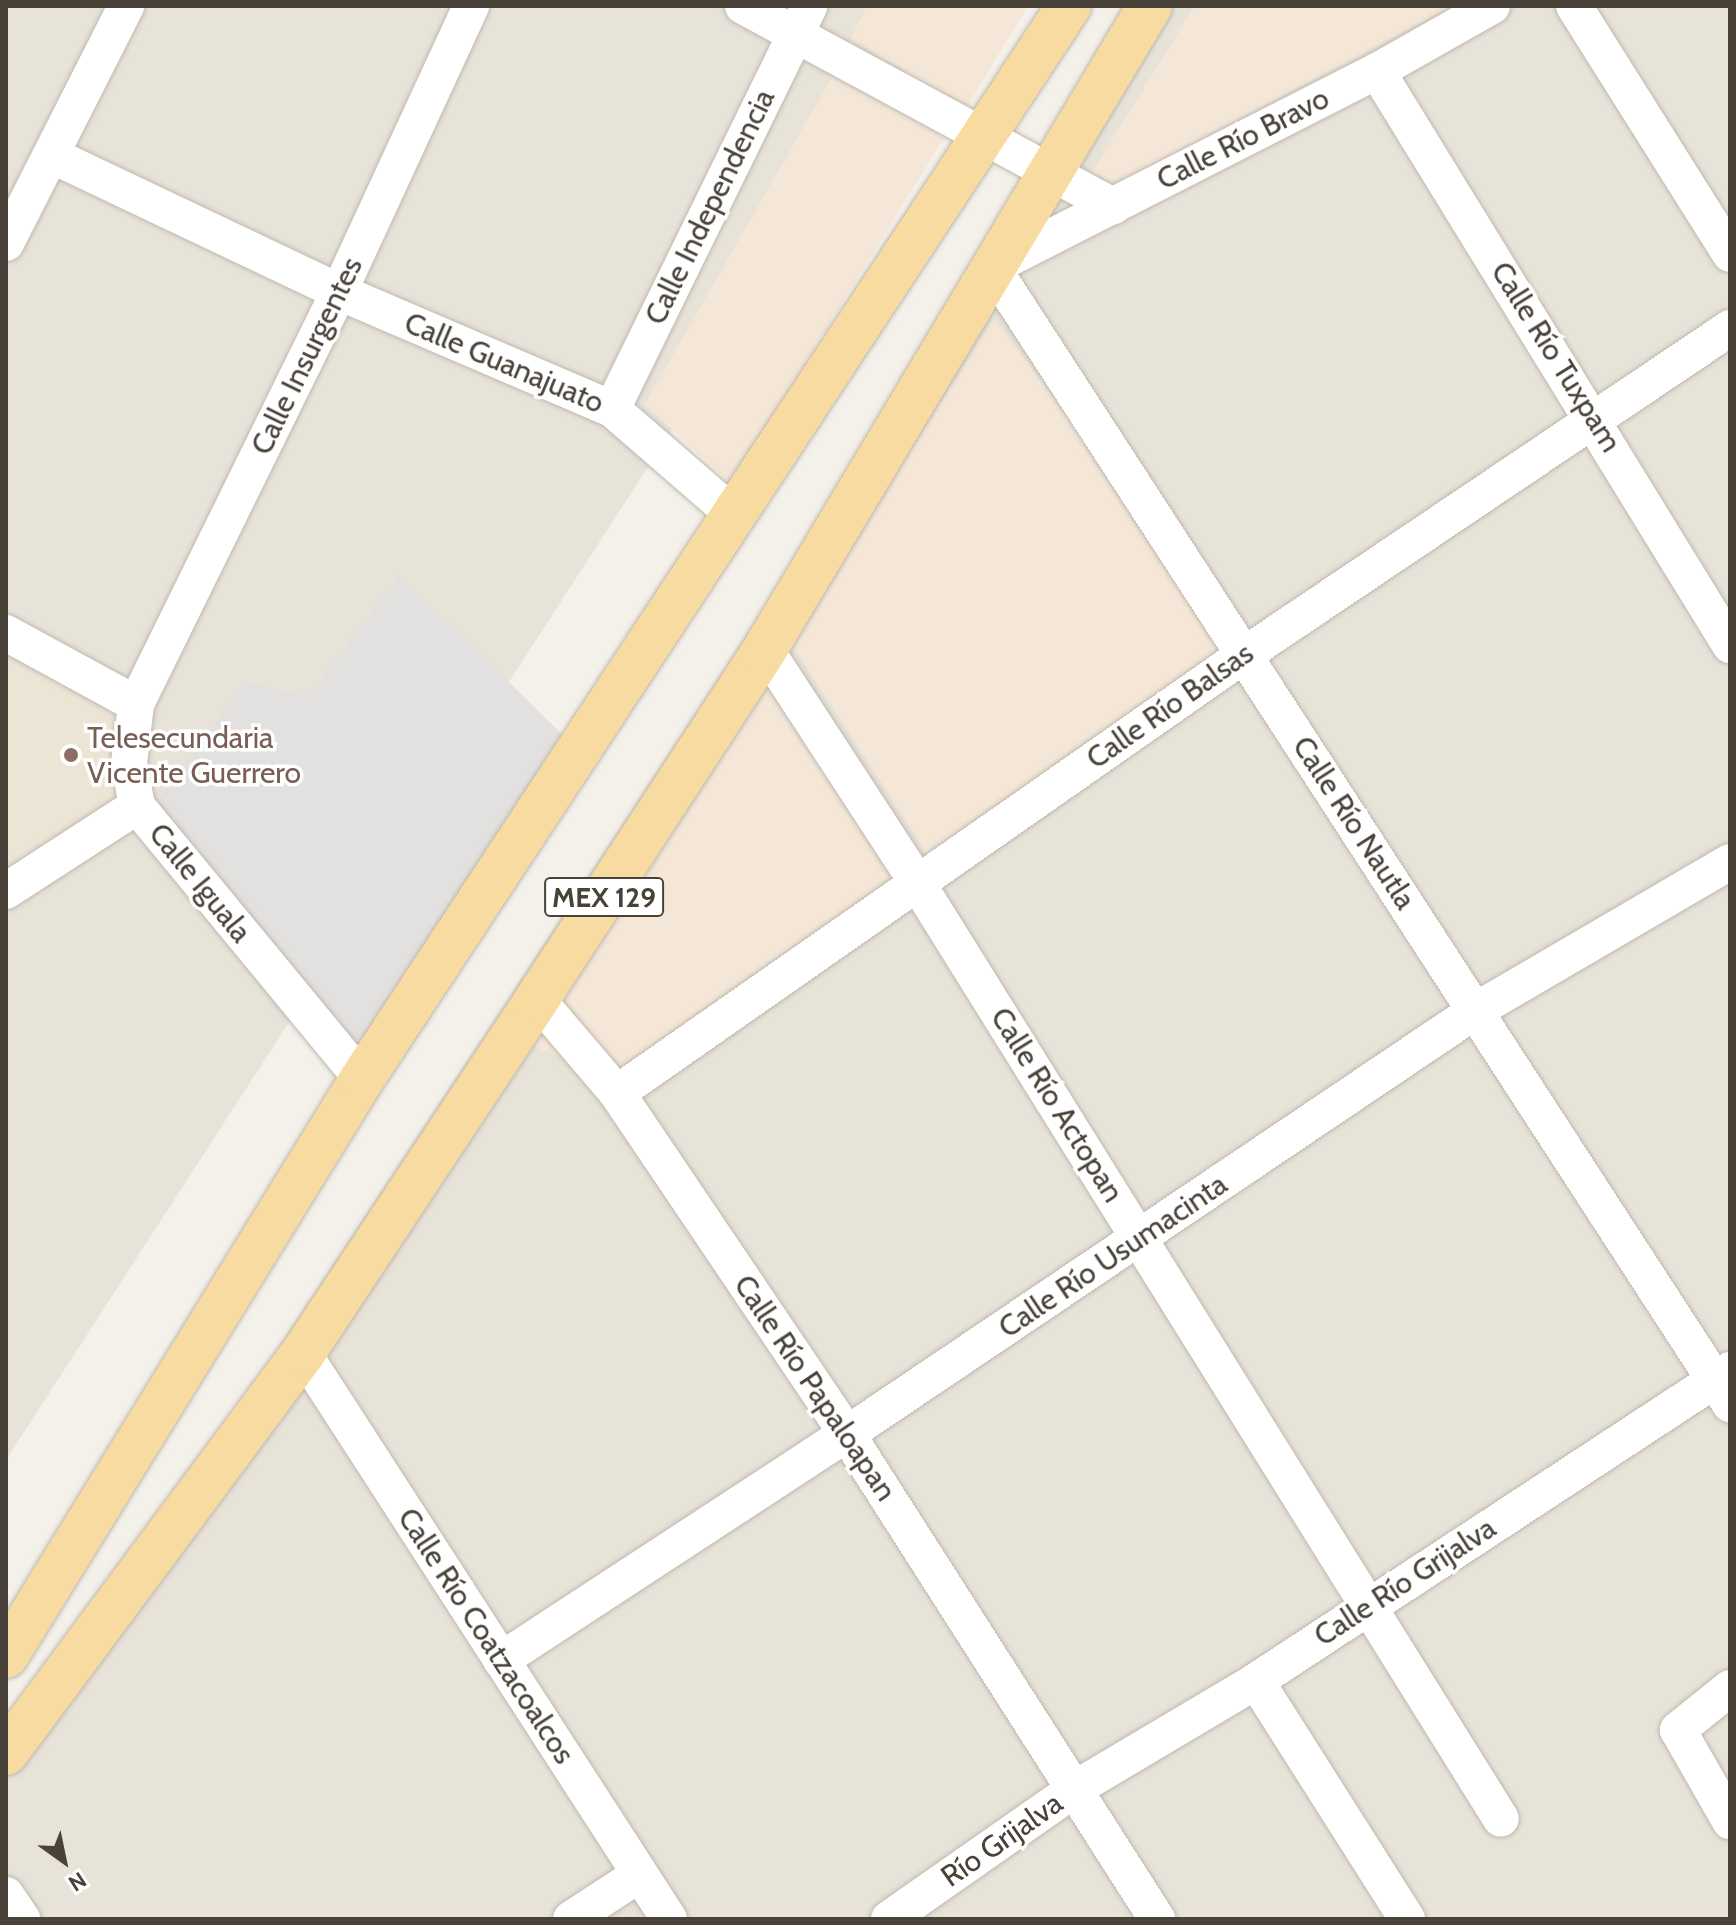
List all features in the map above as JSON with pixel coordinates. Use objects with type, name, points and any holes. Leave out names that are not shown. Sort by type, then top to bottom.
[{"type":"main road","name":"MEX 129","points":[[6,1656],[362,1079],[732,513],[986,139],[1069,6]]},
{"type":"main road","name":"MEX 129","points":[[6,1753],[303,1353],[537,999],[765,649],[1150,6]]},
{"type":"street","points":[[6,243],[126,6]]},
{"type":"street","name":"Calle Insurgentes","points":[[136,704],[339,292],[471,6]]},
{"type":"street","points":[[743,6],[802,19],[986,139],[1049,175],[1113,206]]},
{"type":"street","name":"Calle Río Bravo","points":[[992,267],[1377,71],[1492,6]]},
{"type":"street","points":[[1574,6],[1730,254]]},
{"type":"street","name":"Calle Independencia","points":[[612,409],[802,19]]},
{"type":"street","name":"Calle Río Tuxpam","points":[[1377,71],[1595,419],[1730,645]]},
{"type":"street","name":"Calle Guanajuato","points":[[51,155],[339,292],[612,409],[732,513]]},
{"type":"street","name":"Calle Río Nautla","points":[[992,267],[1475,1011],[1725,1385]]},
{"type":"street","name":"Calle Río Balsas","points":[[617,1093],[916,881],[1244,655],[1730,328]]},
{"type":"street","points":[[6,633],[136,704]]},
{"type":"street","name":"Calle Río Actopan","points":[[765,649],[916,881],[1370,1604],[1501,1819]]},
{"type":"street","name":"Calle Iguala","points":[[136,704],[129,763],[137,806],[362,1079]]},
{"type":"street","points":[[6,891],[137,806]]},
{"type":"street","name":"Calle Río Usumacinta","points":[[501,1660],[847,1434],[1475,1011],[1730,862]]},
{"type":"street","name":"Calle Río Papaloapan","points":[[537,999],[617,1093],[847,1434],[1157,1919]]},
{"type":"street","name":"Calle Río Coatzacoalcos","points":[[303,1353],[669,1919]]},
{"type":"street","name":"Calle Río Grijalva","points":[[1076,1788],[1256,1681],[1370,1604],[1725,1385]]},
{"type":"street","points":[[1256,1681],[1407,1919]]},
{"type":"street","points":[[1730,1688],[1678,1730],[1730,1821]]},
{"type":"street","name":"Río Grijalva","points":[[889,1919],[1076,1788]]},
{"type":"street","points":[[571,1919],[640,1874]]},
{"type":"street","points":[[6,1895],[22,1919]]},
{"type":"shaded area","points":[[6,6],[946,6],[6,1460]]},
{"type":"shaded area","points":[[867,6],[1028,6],[967,107],[850,39]]},
{"type":"shaded area","points":[[1154,6],[1730,6],[1730,1919],[23,1919],[6,1891],[6,1762],[1049,175]]},
{"type":"shaded area","points":[[1195,6],[1452,6],[1069,209]]},
{"type":"shaded area","points":[[839,65],[944,138],[731,484],[645,404]]},
{"type":"shaded area","points":[[994,319],[1249,648],[936,867],[789,640]]},
{"type":"shaded area","points":[[399,575],[564,736],[351,1064],[153,807],[245,682],[308,696]]},
{"type":"shaded area","name":"Telesecundaria Vicente Guerrero","points":[[6,633],[136,704],[137,806],[6,891]]},
{"type":"shaded area","points":[[767,671],[906,884],[627,1078],[521,1043]]},
{"type":"place","name":"Telesecundaria Vicente Guerrero","points":[[71,755]]}]
